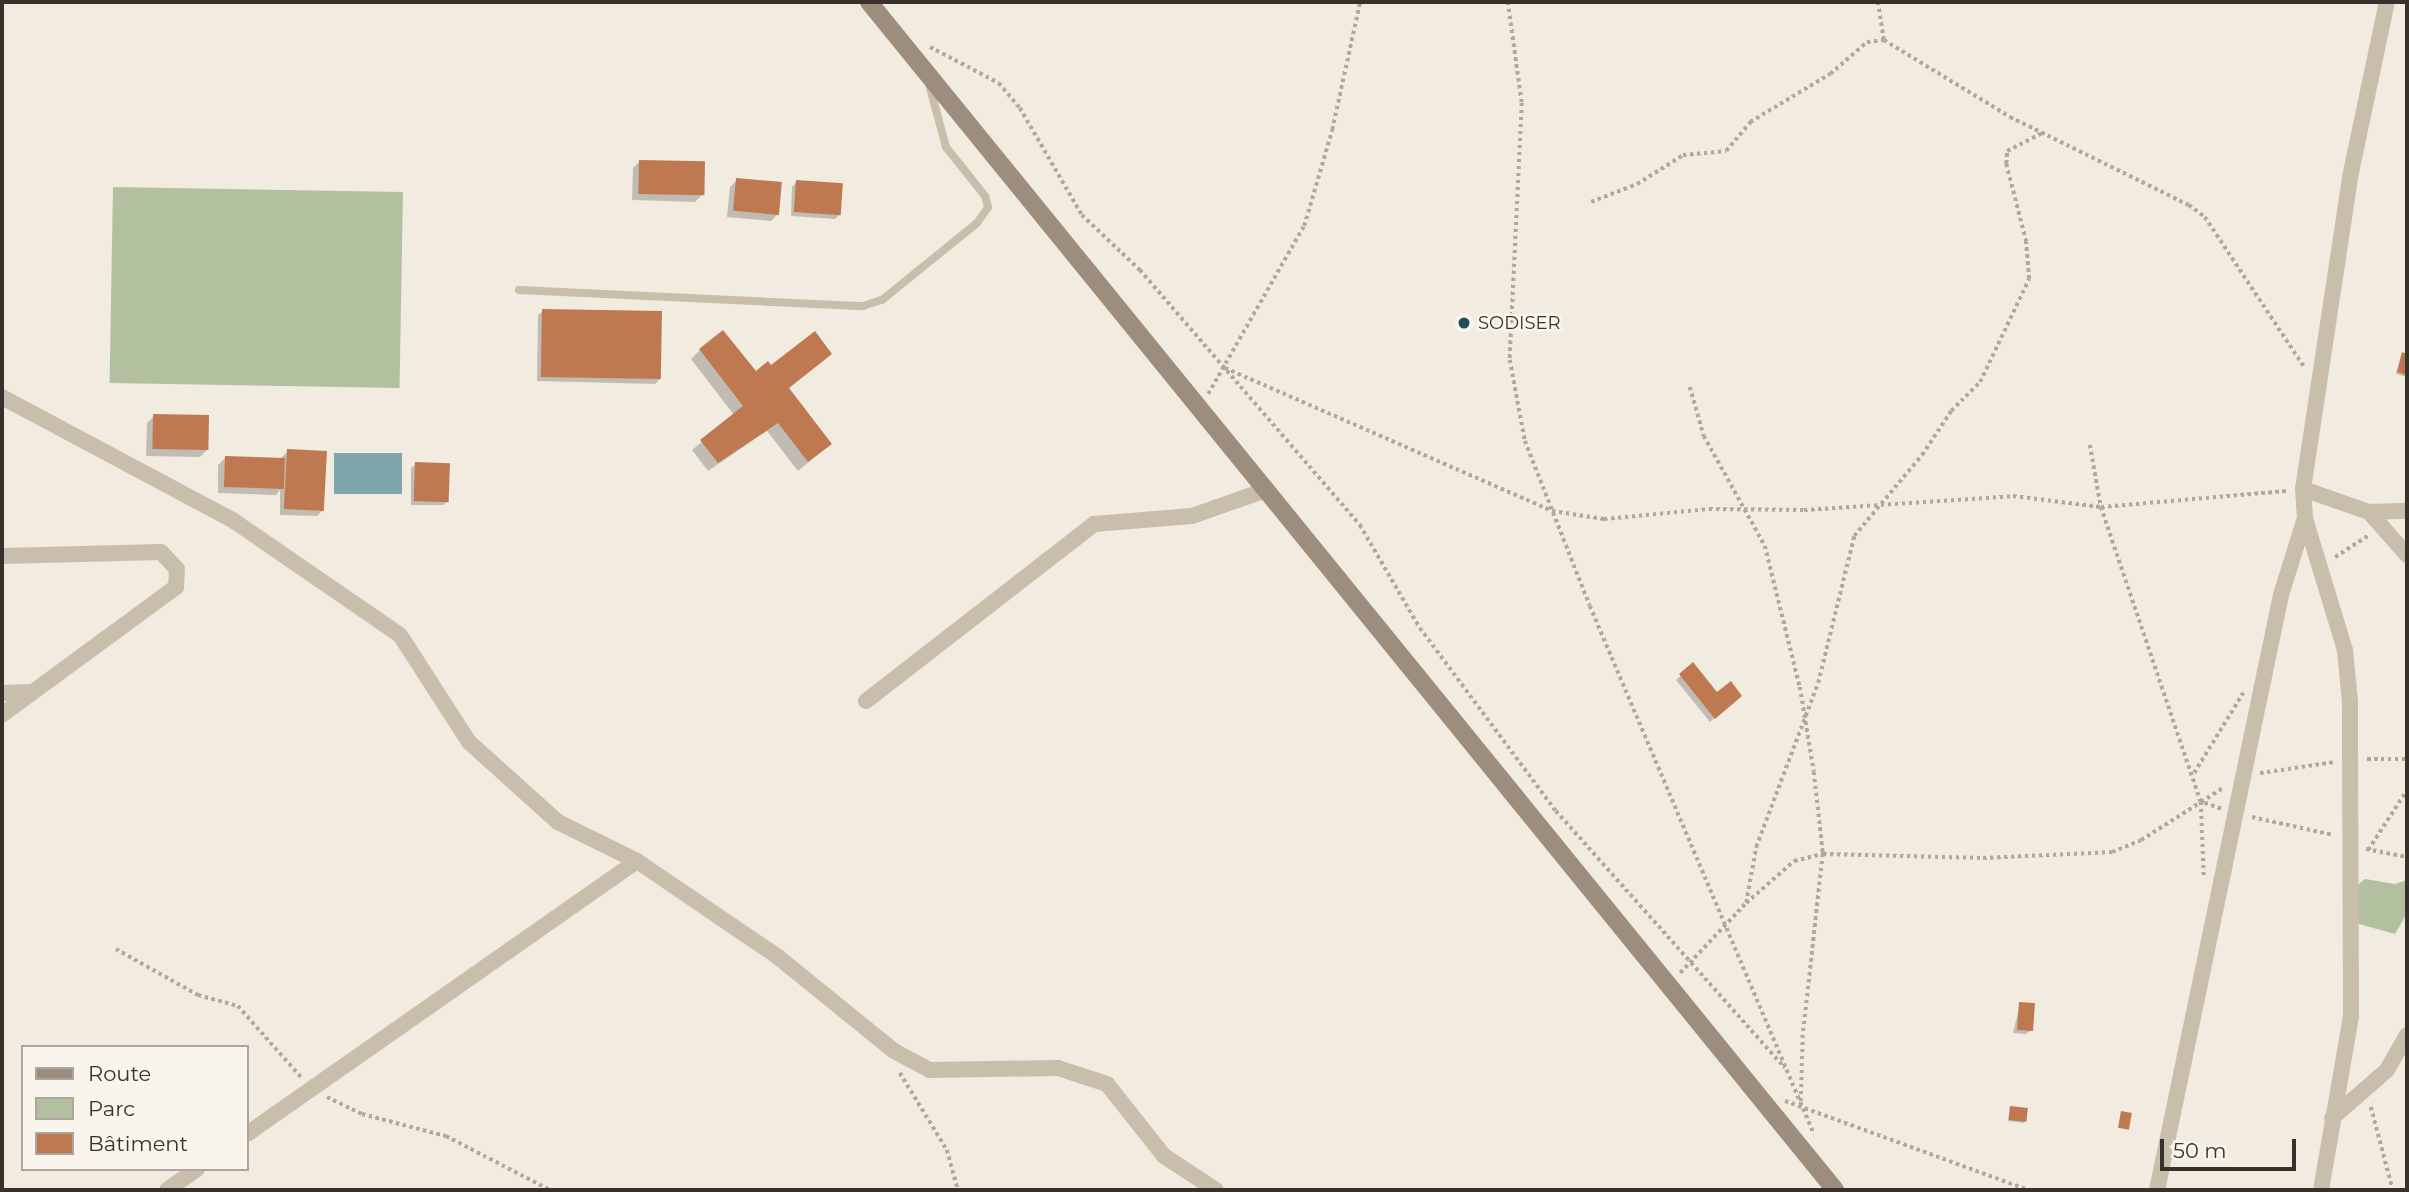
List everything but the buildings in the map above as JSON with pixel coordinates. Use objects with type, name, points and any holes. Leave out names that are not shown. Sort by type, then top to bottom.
[{"type":"main road","points":[[869,2],[1750,1088],[1811,1147],[1835,1190]]},
{"type":"street","points":[[2321,1190],[2351,1016],[2350,760],[2345,650],[2305,518],[2303,489],[2350,177],[2387,2]]},
{"type":"street","points":[[2,397],[234,521],[400,635],[469,742],[558,822],[637,861],[778,957],[894,1051],[929,1070],[1059,1068],[1107,1084],[1164,1156],[1216,1190]]},
{"type":"street","points":[[2303,489],[2369,512],[2407,511]]},
{"type":"street","points":[[866,701],[1094,524],[1192,516],[1263,491]]},
{"type":"street","points":[[2369,512],[2407,555]]},
{"type":"street","points":[[2157,1190],[2281,595],[2305,518]]},
{"type":"street","points":[[2,556],[161,552],[177,569],[176,587],[2,715]]},
{"type":"street","points":[[2,693],[33,692]]},
{"type":"street","points":[[248,1133],[637,861]]},
{"type":"street","points":[[2332,1118],[2387,1070],[2407,1035]]},
{"type":"street","points":[[167,1190],[194,1171]]},
{"type":"lane","points":[[519,290],[863,306],[882,300],[977,223],[988,207],[985,197],[946,147],[928,78]]},
{"type":"path","points":[[1199,410],[1304,226],[1332,130],[1360,2]]},
{"type":"path","points":[[1508,2],[1522,103],[1510,360],[1525,441],[1801,1107],[1811,1147]]},
{"type":"path","points":[[1878,2],[1884,40]]},
{"type":"path","points":[[1591,202],[1637,184],[1683,155],[1726,152],[1750,122],[1830,74],[1867,42],[1884,40],[2042,133],[2189,205],[2205,217],[2280,326],[2318,391]]},
{"type":"path","points":[[922,44],[999,83],[1020,108],[1053,171],[1082,215],[1140,270],[1360,525],[1420,628],[1548,800],[1692,959],[1785,1068]]},
{"type":"path","points":[[1746,903],[1756,847],[1805,716],[1840,601],[1854,536],[1884,504],[1951,411],[1980,382],[2029,279],[2007,151],[2042,133]]},
{"type":"path","points":[[1223,367],[1552,510],[1604,519],[1709,509],[1747,512],[2013,496],[2101,507],[2303,489]]},
{"type":"path","points":[[1690,387],[1704,436],[1765,546],[1805,716],[1823,853],[1803,1035],[1801,1107],[1811,1147]]},
{"type":"path","points":[[2090,445],[2101,507],[2201,802],[2204,886]]},
{"type":"path","points":[[2321,567],[2382,527]]},
{"type":"path","points":[[2193,775],[2246,688]]},
{"type":"path","points":[[1667,987],[1746,903],[1794,861],[1823,853],[1983,859],[2112,852],[2152,834],[2243,776],[2350,760],[2407,759]]},
{"type":"path","points":[[2349,884],[2407,790]]},
{"type":"path","points":[[2201,802],[2235,813],[2349,839],[2368,850],[2407,857]]},
{"type":"path","points":[[894,1051],[896,1067],[947,1150],[958,1190]]},
{"type":"path","points":[[1750,1088],[2028,1190]]},
{"type":"green space","points":[[113,187],[403,192],[400,388],[110,383]]},
{"type":"green space","points":[[2365,879],[2395,884],[2407,880],[2407,913],[2395,934],[2359,924],[2354,917],[2354,888]]},
{"type":"water","points":[[334,453],[402,453],[402,494],[334,494]]},
{"type":"place","name":"SODISER","points":[[1464,323]]}]
